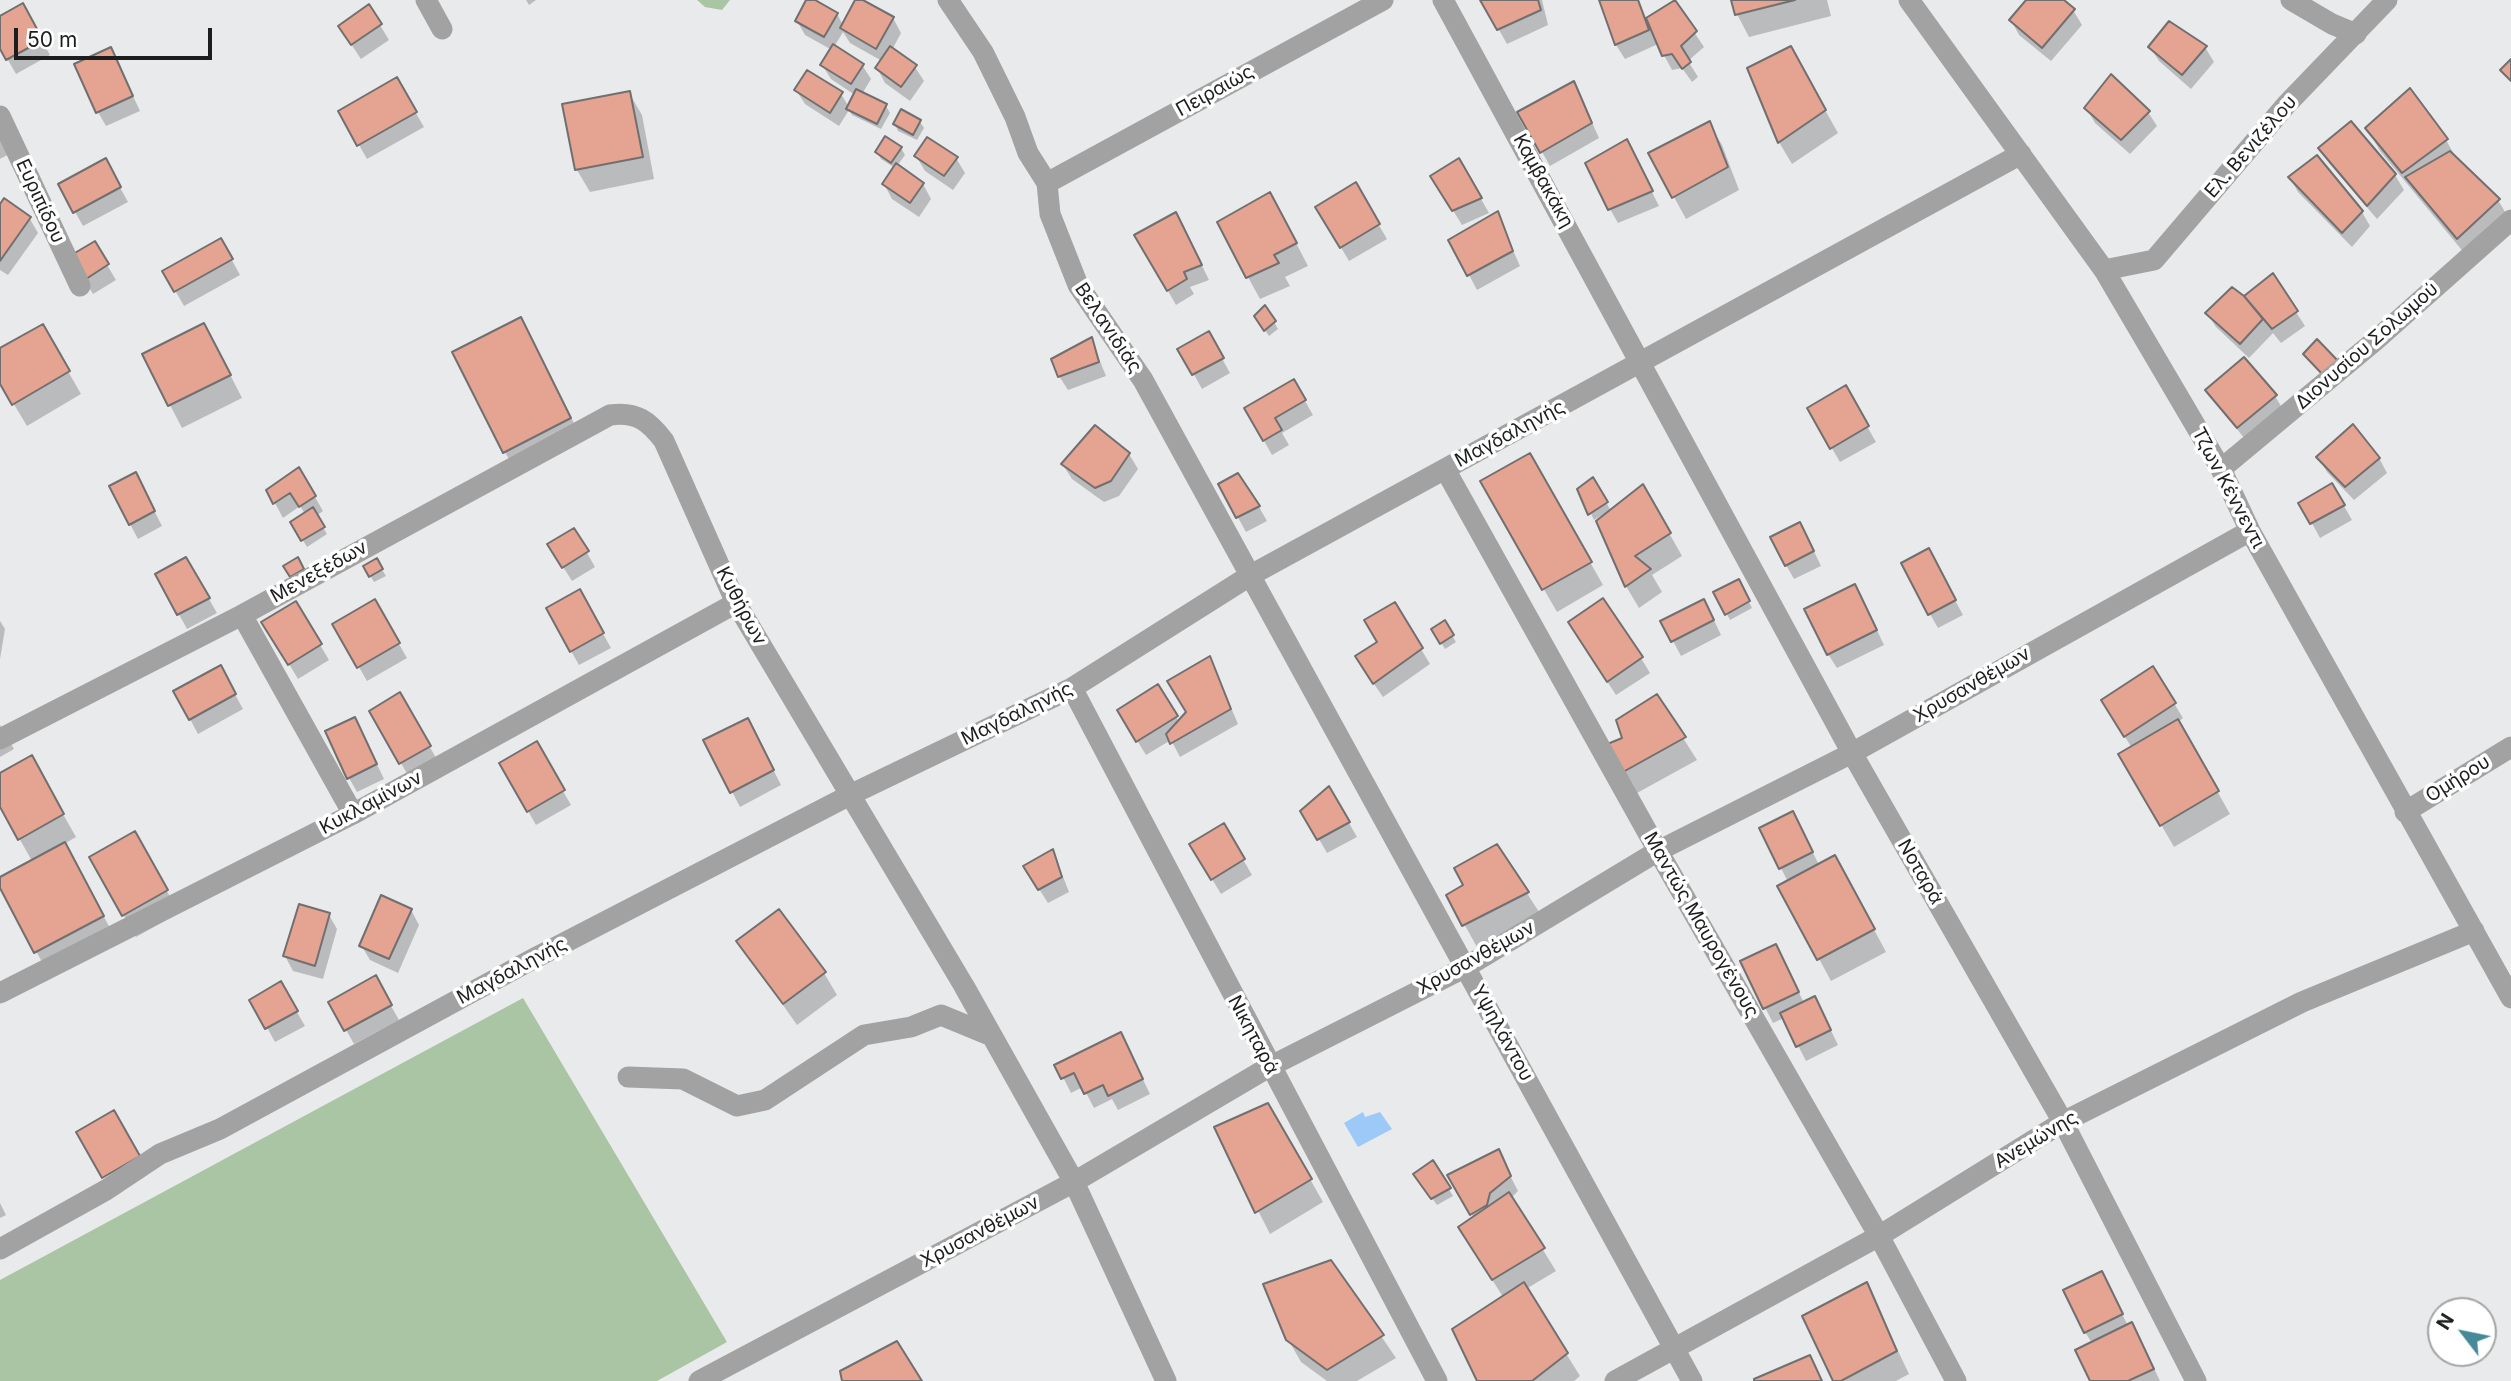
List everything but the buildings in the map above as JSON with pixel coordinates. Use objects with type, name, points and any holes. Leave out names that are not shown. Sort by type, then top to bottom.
[{"type":"street","points":[[426,0],[442,29]]},
{"type":"street","name":"Βελανιδιάς","points":[[948,0],[983,52],[1015,117],[1028,153],[1047,183],[1050,214],[1078,285],[1143,380],[1251,575]]},
{"type":"street","name":"Πειραιώς","points":[[1047,183],[1383,0]]},
{"type":"street","name":"Καμβακάκη","points":[[1443,0],[1641,364]]},
{"type":"street","name":"Τζων Κέννεντι","points":[[1909,0],[2104,270],[2221,469],[2249,531],[2511,998]]},
{"type":"street","points":[[2291,0],[2332,24],[2356,34]]},
{"type":"street","name":"Ελ. Βενιζέλου","points":[[2104,270],[2154,260],[2286,105],[2387,0]]},
{"type":"street","name":"Ευριπίδου","points":[[0,116],[80,286]]},
{"type":"street","name":"Μαγδαληνής","points":[[0,1249],[106,1191],[160,1154],[220,1129],[533,959],[852,794],[1072,688],[1251,575],[2021,155]]},
{"type":"street","name":"Διονυσίου Σολωμού","points":[[2221,469],[2376,341],[2511,220]]},
{"type":"street","name":"Νοταρά","points":[[1641,364],[1852,753],[2063,1122],[2196,1381]]},
{"type":"street","name":"Μενεξέδων","points":[[0,739],[242,615],[610,415],[639,416]]},
{"type":"street","name":"Κυθήρων","points":[[639,416],[652,425],[664,441],[736,603],[852,794]]},
{"type":"street","name":"Μαντώς Μαυρογένους","points":[[1445,469],[1658,851],[1879,1236],[1956,1381]]},
{"type":"street","name":"Χρυσανθέμων","points":[[699,1381],[1074,1182],[1269,1066],[1466,967],[1658,851],[1852,753],[2249,531]]},
{"type":"street","name":"Υψηλάντου","points":[[1251,575],[1692,1381]]},
{"type":"street","name":"Κυκλαμίνων","points":[[0,993],[353,814],[736,603]]},
{"type":"street","points":[[242,615],[353,814]]},
{"type":"street","name":"Νικηταρά","points":[[1072,688],[1437,1381]]},
{"type":"street","name":"Ομήρου","points":[[2405,812],[2511,747]]},
{"type":"street","points":[[852,794],[1074,1182],[1160,1379]]},
{"type":"street","name":"Ανεμώνης","points":[[1615,1381],[1879,1236],[2063,1122],[2302,1002],[2474,931]]},
{"type":"street","points":[[628,1077],[683,1079],[737,1107],[765,1100],[864,1035],[911,1027],[941,1014],[992,1036]]},
{"type":"green space","points":[[697,0],[730,0],[722,10],[705,7]]},
{"type":"green space","points":[[523,998],[727,1342],[657,1381],[0,1381],[0,1280]]},
{"type":"water","points":[[1363,1112],[1365,1117],[1380,1112],[1392,1129],[1358,1147],[1344,1123]]}]
